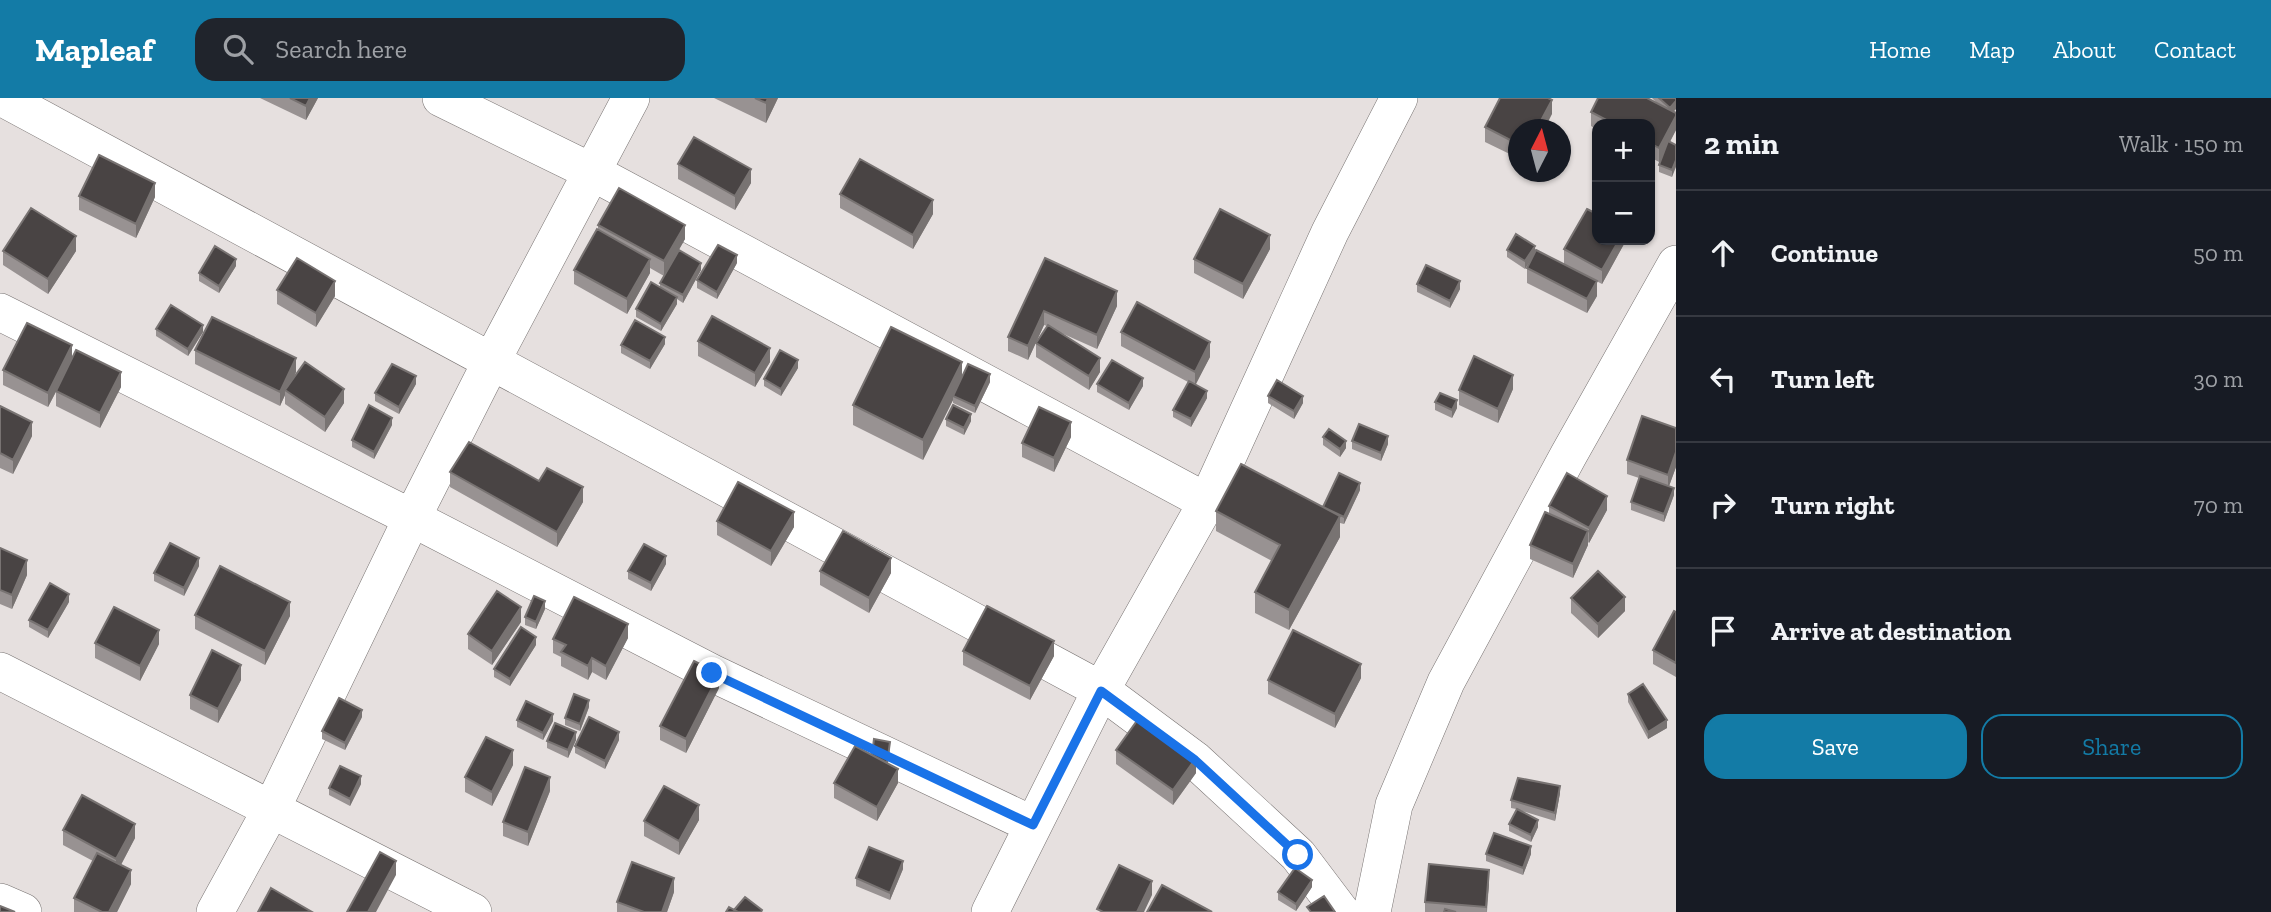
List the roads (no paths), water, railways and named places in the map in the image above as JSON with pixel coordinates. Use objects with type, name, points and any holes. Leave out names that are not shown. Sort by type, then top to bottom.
[{"type":"street","points":[[3,98],[1101,691],[1205,769],[1298,855],[1341,912]]},
{"type":"street","points":[[441,98],[592,172],[1207,502]]},
{"type":"street","points":[[215,912],[272,808],[412,518],[491,362],[631,98]]},
{"type":"street","points":[[990,912],[1101,691],[1207,502],[1330,232],[1399,98]]},
{"type":"street","points":[[1372,912],[1394,805],[1446,682],[1676,264]]},
{"type":"street","points":[[0,312],[412,518],[712,673],[1033,825]]},
{"type":"street","points":[[0,671],[473,912]]},
{"type":"street","points":[[0,902],[23,912]]}]
